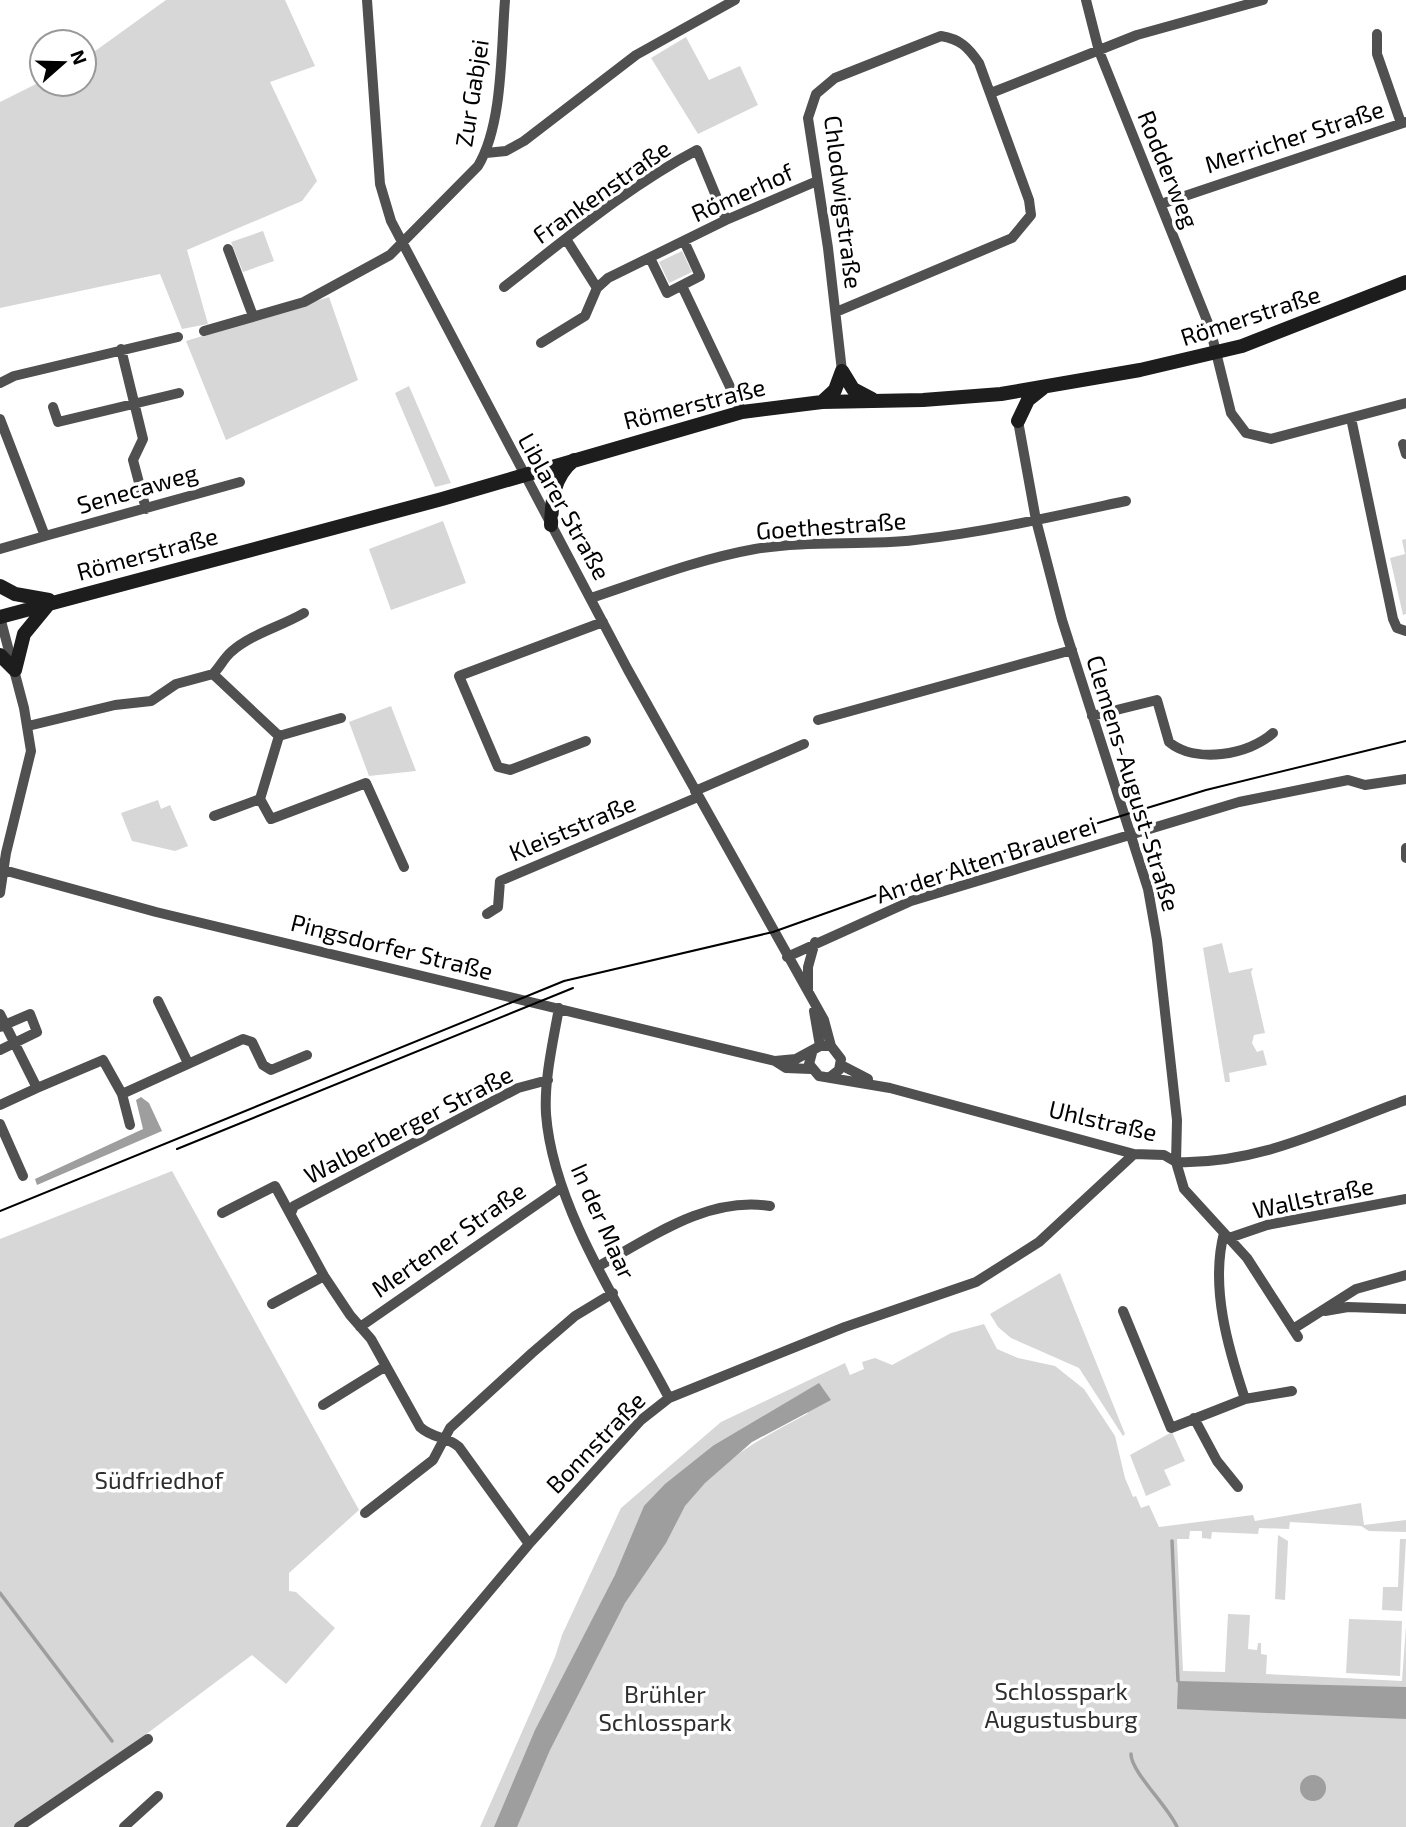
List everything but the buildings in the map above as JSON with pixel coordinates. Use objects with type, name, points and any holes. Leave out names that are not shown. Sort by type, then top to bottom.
[{"type":"main road","name":"Römerstraße","points":[[0,617],[524,475],[742,412],[822,402],[923,400],[1044,388],[1218,352],[1300,325],[1406,282]]},
{"type":"main road","points":[[842,371],[853,389],[873,400]]},
{"type":"main road","points":[[822,402],[835,390],[842,371]]},
{"type":"main road","points":[[1018,421],[1028,400],[1044,388]]},
{"type":"main road","points":[[1001,394],[1009,401],[1018,421]]},
{"type":"main road","points":[[551,525],[555,484],[564,468],[577,458]]},
{"type":"main road","points":[[0,586],[15,594],[54,601]]},
{"type":"main road","points":[[15,670],[24,634],[36,616],[54,601]]},
{"type":"main road","points":[[0,654],[15,670]]},
{"type":"street","name":"Liblarer Straße","points":[[368,0],[383,202],[402,245],[524,475],[810,1000],[821,1048]]},
{"type":"street","name":"Zur Gabjei","points":[[204,331],[304,302],[390,256],[478,166],[486,153],[498,81],[505,0]]},
{"type":"street","points":[[486,153],[506,151],[524,141],[636,55],[736,0]]},
{"type":"street","name":"Rodderweg","points":[[1086,0],[1099,51],[1218,352],[1231,413],[1240,428],[1252,436],[1271,439],[1406,403]]},
{"type":"street","points":[[836,312],[1012,238],[1026,223],[1031,215],[1029,200],[991,93],[1137,35],[1263,0]]},
{"type":"street","name":"Merricher Straße","points":[[1161,204],[1404,122],[1377,54],[1377,34]]},
{"type":"street","name":"Chlodwigstraße","points":[[842,371],[808,118],[816,94],[835,78],[941,36],[955,38],[968,47],[991,93]]},
{"type":"street","name":"Frankenstraße","points":[[504,287],[665,167],[697,150],[726,219]]},
{"type":"street","name":"Römerhof","points":[[541,343],[585,316],[597,288],[608,278],[726,219],[817,181]]},
{"type":"street","points":[[566,239],[597,288]]},
{"type":"street","name":"Römerhof","points":[[682,285],[701,276],[684,241]]},
{"type":"street","points":[[228,249],[253,316]]},
{"type":"street","points":[[650,258],[667,293],[682,285],[742,412]]},
{"type":"street","points":[[0,383],[14,376],[178,337]]},
{"type":"street","points":[[121,349],[143,439],[133,460],[146,509]]},
{"type":"street","points":[[53,407],[58,422],[179,393]]},
{"type":"street","points":[[1351,418],[1401,630]]},
{"type":"street","points":[[0,419],[45,536]]},
{"type":"street","name":"Clemens-August-Straße","points":[[1018,421],[1036,520],[1072,650],[1148,889],[1159,953],[1179,1136],[1176,1162]]},
{"type":"street","name":"Senecaweg","points":[[0,549],[240,482]]},
{"type":"street","name":"Goethestraße","points":[[591,598],[696,563],[756,549],[813,542],[912,541],[1036,520],[1125,500]]},
{"type":"street","points":[[28,726],[115,705],[152,701],[176,684],[213,674],[229,654],[249,639],[281,627],[304,613]]},
{"type":"street","points":[[0,617],[28,726],[31,751],[2,870],[0,893]]},
{"type":"street","points":[[586,741],[510,770],[498,767],[459,676],[603,622]]},
{"type":"street","points":[[818,720],[1072,650]]},
{"type":"street","points":[[213,674],[279,736]]},
{"type":"street","points":[[1092,716],[1157,700],[1169,742],[1191,755],[1205,756],[1261,744],[1273,733]]},
{"type":"street","points":[[279,736],[341,718]]},
{"type":"street","points":[[279,736],[260,799],[271,819],[366,783],[404,867]]},
{"type":"street","points":[[696,794],[804,744]]},
{"type":"street","name":"An der Alten Brauerei","points":[[787,957],[911,901],[1239,802],[1348,780],[1365,785],[1406,779]]},
{"type":"street","name":"Kleiststraße","points":[[487,914],[498,907],[500,881],[696,794]]},
{"type":"street","points":[[214,816],[260,799]]},
{"type":"street","points":[[1406,848],[1406,858]]},
{"type":"street","name":"Pingsdorfer Straße","points":[[2,870],[156,912],[775,1061],[786,1068],[811,1069]]},
{"type":"street","points":[[810,1000],[808,967],[816,942]]},
{"type":"street","points":[[158,1001],[188,1063]]},
{"type":"street","name":"In der Maar","points":[[559,1008],[546,1111],[551,1152],[562,1187],[599,1266],[669,1398]]},
{"type":"street","points":[[0,1014],[3,1026],[37,1088]]},
{"type":"street","points":[[0,1050],[37,1032],[30,1014],[3,1026]]},
{"type":"street","points":[[121,1094],[243,1039],[252,1042],[262,1065],[271,1070],[307,1055]]},
{"type":"street","points":[[821,1048],[839,1054],[841,1065],[830,1077],[819,1076],[811,1069],[821,1048]]},
{"type":"street","name":"Pingsdorfer Straße","points":[[775,1061],[796,1059],[821,1048]]},
{"type":"street","points":[[0,1105],[103,1060],[121,1094],[130,1125]]},
{"type":"street","name":"Uhlstraße","points":[[841,1065],[890,1088]]},
{"type":"street","name":"Uhlstraße","points":[[830,1077],[890,1088],[1133,1154],[1164,1156],[1176,1162],[1184,1189],[1247,1258],[1295,1333],[1322,1311]]},
{"type":"street","name":"Walberberger Straße","points":[[291,1213],[294,1206],[518,1088],[548,1080]]},
{"type":"street","points":[[1176,1162],[1205,1162],[1274,1150],[1406,1100]]},
{"type":"street","points":[[0,1124],[23,1176]]},
{"type":"street","name":"Bonnstraße","points":[[290,1827],[529,1544],[641,1420],[669,1398],[845,1327],[976,1282],[1039,1242],[1133,1154]]},
{"type":"street","points":[[222,1213],[275,1186],[324,1276],[386,1366],[421,1427],[431,1437],[445,1438],[459,1447],[529,1544]]},
{"type":"street","name":"Mertener Straße","points":[[360,1327],[562,1187]]},
{"type":"street","name":"Wallstraße","points":[[1226,1236],[1267,1225],[1406,1199]]},
{"type":"street","points":[[599,1266],[654,1236],[713,1209],[747,1202],[770,1206]]},
{"type":"street","points":[[1226,1236],[1219,1250],[1221,1306],[1227,1341],[1245,1399]]},
{"type":"street","points":[[1322,1311],[1356,1289],[1406,1275]]},
{"type":"street","points":[[272,1304],[324,1276]]},
{"type":"street","points":[[365,1514],[433,1460],[450,1428],[532,1353],[575,1316],[613,1293]]},
{"type":"street","points":[[1322,1311],[1348,1307],[1406,1309]]},
{"type":"street","points":[[1124,1311],[1171,1429],[1245,1399],[1292,1391]]},
{"type":"street","points":[[323,1405],[386,1366]]},
{"type":"street","points":[[1194,1418],[1217,1461],[1238,1488]]},
{"type":"street","points":[[19,1827],[148,1739]]},
{"type":"street","points":[[124,1827],[158,1796]]},
{"type":"green space","points":[[166,0],[285,0],[315,66],[270,82],[317,181],[302,201],[187,250],[208,324],[182,329],[160,274],[0,308],[0,102],[28,88],[28,98],[98,98],[98,49]]},
{"type":"green space","points":[[686,37],[709,80],[740,66],[758,105],[698,134],[651,58]]},
{"type":"green space","points":[[263,231],[274,261],[243,272],[231,242]]},
{"type":"green space","points":[[682,251],[692,272],[669,283],[659,262]]},
{"type":"green space","points":[[329,297],[358,380],[226,440],[186,341]]},
{"type":"green space","points":[[409,386],[451,483],[435,487],[395,393]]},
{"type":"green space","points":[[443,521],[466,583],[391,610],[369,549]]},
{"type":"green space","points":[[1406,539],[1406,614],[1403,615],[1390,558],[1405,554],[1402,540]]},
{"type":"green space","points":[[391,706],[416,771],[369,776],[349,722]]},
{"type":"green space","points":[[158,800],[161,809],[170,805],[188,846],[175,851],[132,841],[121,813]]},
{"type":"green space","points":[[1222,943],[1229,973],[1253,968],[1251,972],[1265,1033],[1254,1035],[1252,1043],[1257,1052],[1263,1050],[1267,1065],[1229,1073],[1230,1082],[1225,1082],[1203,948]]},
{"type":"green space","name":"Südfriedhof","points":[[172,1171],[359,1510],[289,1573],[289,1591],[296,1592],[335,1628],[286,1684],[252,1655],[121,1753],[14,1827],[0,1827],[0,1239]]},
{"type":"green space","points":[[1060,1273],[1125,1434],[1123,1436],[1079,1368],[1011,1338],[998,1327],[990,1314]]},
{"type":"green space","name":"Schlosspark Augustusburg","points":[[984,1324],[997,1349],[1018,1358],[1055,1366],[1084,1389],[1115,1436],[1125,1478],[1133,1497],[1136,1496],[1141,1508],[1149,1505],[1159,1527],[1253,1515],[1255,1521],[1361,1503],[1364,1525],[1406,1520],[1406,1532],[1369,1531],[1361,1526],[1290,1522],[1289,1529],[1259,1528],[1258,1534],[1212,1532],[1211,1539],[1202,1538],[1202,1531],[1190,1531],[1189,1539],[1177,1539],[1183,1671],[1225,1672],[1228,1614],[1250,1615],[1248,1649],[1257,1650],[1258,1643],[1261,1643],[1261,1654],[1267,1655],[1266,1674],[1402,1681],[1406,1626],[1406,1827],[480,1827],[555,1657],[562,1635],[621,1508],[721,1422],[845,1363],[850,1375],[864,1369],[862,1362],[875,1358],[892,1365],[951,1333]],"holes":[[[819,1384],[807,1414],[755,1443],[723,1465],[683,1509],[714,1445]]]},
{"type":"green space","points":[[1172,1432],[1185,1461],[1164,1470],[1171,1485],[1146,1496],[1130,1455]]},
{"type":"green space","points":[[1278,1535],[1288,1541],[1285,1600],[1275,1599]]},
{"type":"green space","points":[[1400,1539],[1406,1539],[1402,1611],[1382,1610],[1383,1587],[1398,1587]]},
{"type":"green space","points":[[1349,1619],[1402,1621],[1400,1676],[1346,1673]]},
{"type":"shaded area","points":[[141,1097],[149,1103],[162,1131],[37,1185],[35,1179],[143,1129],[136,1100]]},
{"type":"shaded area","points":[[819,1383],[831,1400],[752,1442],[705,1483],[685,1506],[666,1543],[625,1603],[550,1750],[517,1827],[494,1827],[535,1730],[615,1575],[644,1506],[665,1484],[714,1445]]},
{"type":"shaded area","points":[[1178,1681],[1406,1687],[1406,1719],[1177,1709]]},
{"type":"shaded area","points":[[1313,1775],[1322,1779],[1326,1788],[1322,1797],[1313,1801],[1304,1797],[1300,1788],[1304,1779]]},
{"type":"waterway","points":[[1172,1541],[1178,1681]]},
{"type":"waterway","points":[[0,1593],[112,1741]]},
{"type":"waterway","points":[[1131,1754],[1137,1770],[1177,1827]]},
{"type":"tram line","points":[[0,1211],[564,981],[773,932],[955,867],[1206,790],[1406,741]]},
{"type":"tram line","points":[[177,1149],[573,988]]},
{"type":"park label","name":"Brühler Schlosspark","points":[[665,1707]]}]
